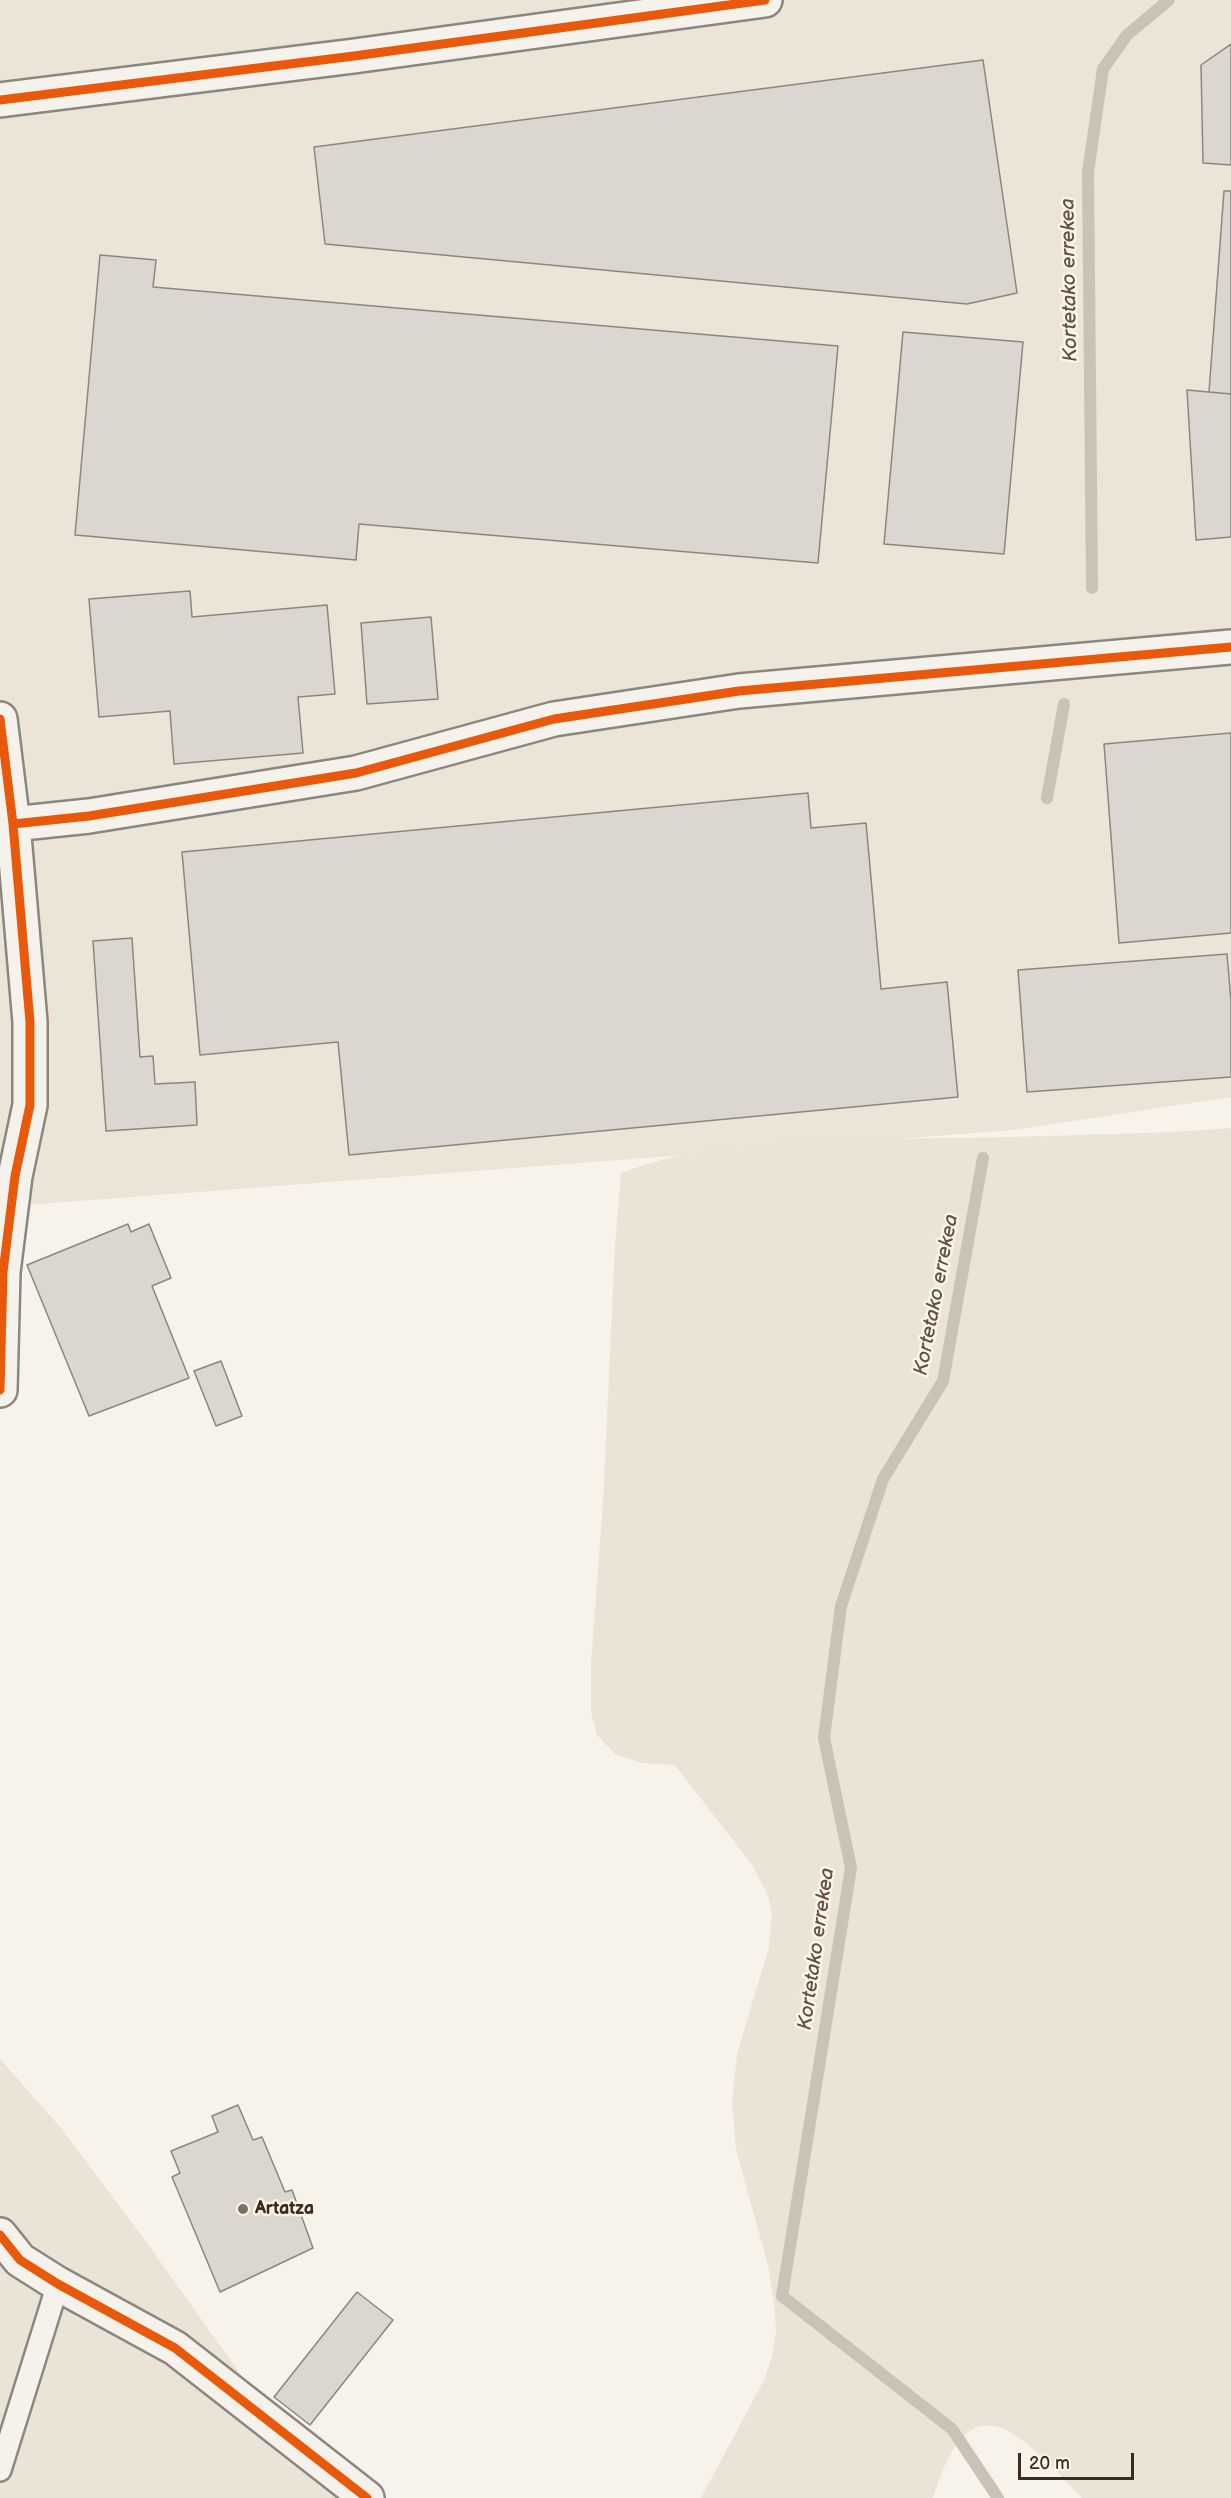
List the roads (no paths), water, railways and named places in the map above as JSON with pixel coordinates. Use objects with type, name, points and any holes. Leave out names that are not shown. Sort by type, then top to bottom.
[{"type":"street","points":[[0,100],[354,56],[765,0]]},
{"type":"street","points":[[13,824],[89,816],[356,773],[554,719],[739,691],[1231,647]]},
{"type":"street","points":[[0,719],[13,824],[30,1022],[30,1105],[15,1176],[3,1272],[0,1390]]},
{"type":"street","points":[[0,2235],[20,2260],[175,2348],[367,2498]]},
{"type":"lane","points":[[0,2470],[58,2283]]},
{"type":"waterway","name":"Kortetako errekea","points":[[1092,588],[1088,172],[1103,69],[1127,35],[1169,0]]},
{"type":"waterway","name":"Kortetako errekea","points":[[1047,798],[1064,704]]},
{"type":"waterway","name":"Kortetako errekea","points":[[983,1158],[943,1381],[883,1479],[841,1606],[824,1738],[851,1868],[782,2296],[952,2429],[998,2498]]},
{"type":"place","name":"Artatza","points":[[243,2209]]}]
